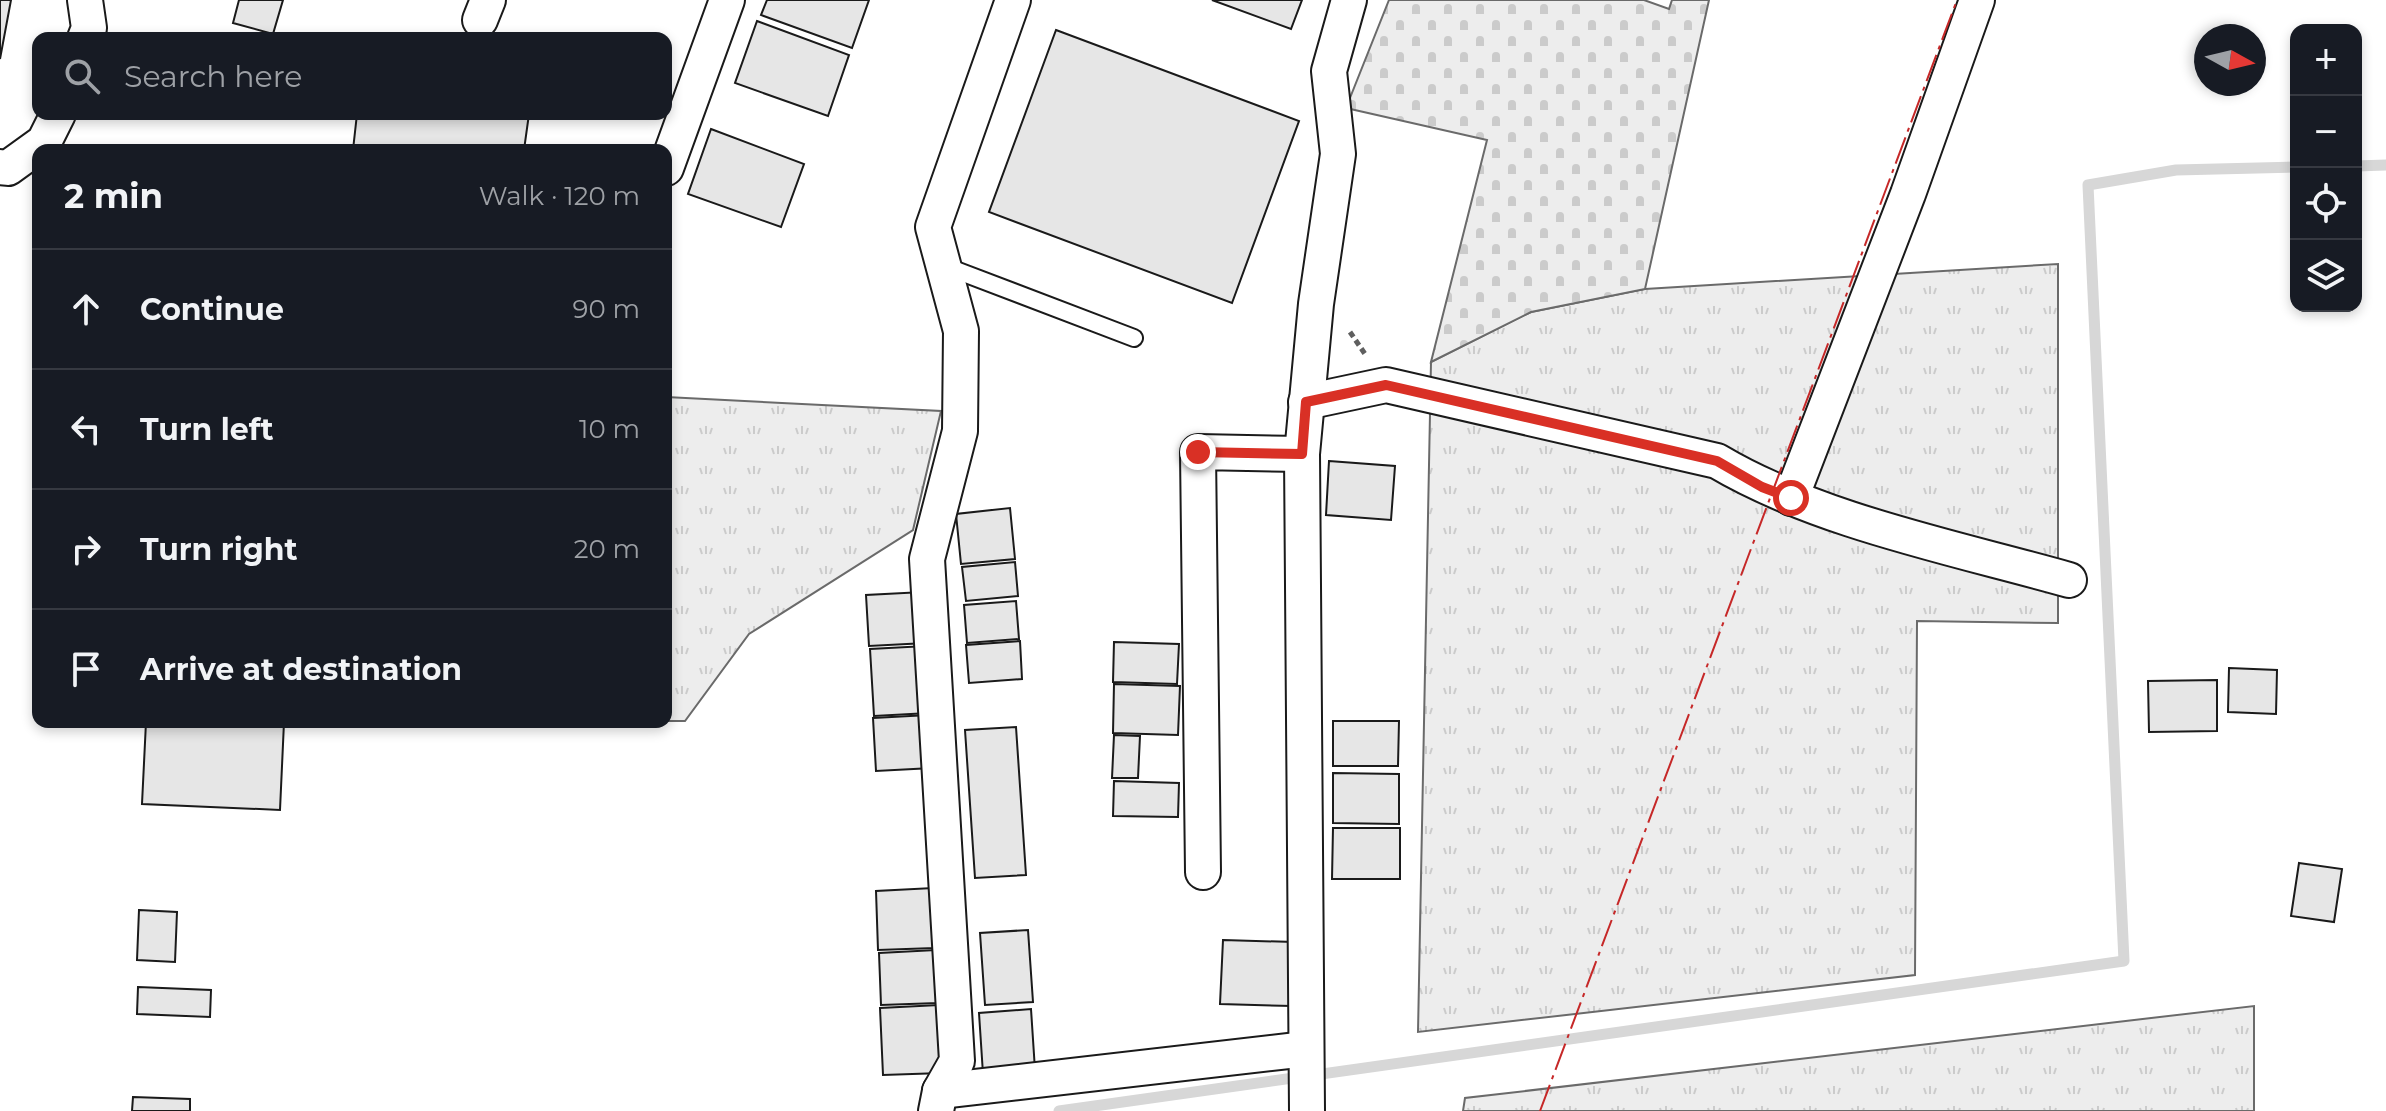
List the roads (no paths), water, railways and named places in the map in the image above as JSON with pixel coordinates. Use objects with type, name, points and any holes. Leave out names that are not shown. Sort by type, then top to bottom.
[{"type":"street","points":[[85,0],[87,32]]},
{"type":"street","points":[[672,151],[727,0]]},
{"type":"street","points":[[938,1101],[957,1061],[927,559],[960,431],[961,331],[933,227],[1013,0]]},
{"type":"street","points":[[1307,1111],[1302,454],[1316,304],[1338,154],[1329,71],[1349,0]]},
{"type":"street","points":[[1791,498],[1908,194],[1977,0]]},
{"type":"street","points":[[41,144],[55,120]]},
{"type":"street","points":[[0,167],[8,168],[32,151]]},
{"type":"street","points":[[1306,402],[1386,385],[1717,461],[1762,487],[1791,498],[2069,580]]},
{"type":"street","points":[[1203,872],[1198,452],[1302,454]]},
{"type":"street","points":[[938,1101],[1306,1049]]},
{"type":"lane","points":[[943,265],[1134,338]]},
{"type":"waterway","points":[[2362,166],[2386,165]]},
{"type":"waterway","points":[[1059,1111],[2124,961],[2088,185],[2176,170],[2290,167]]}]
